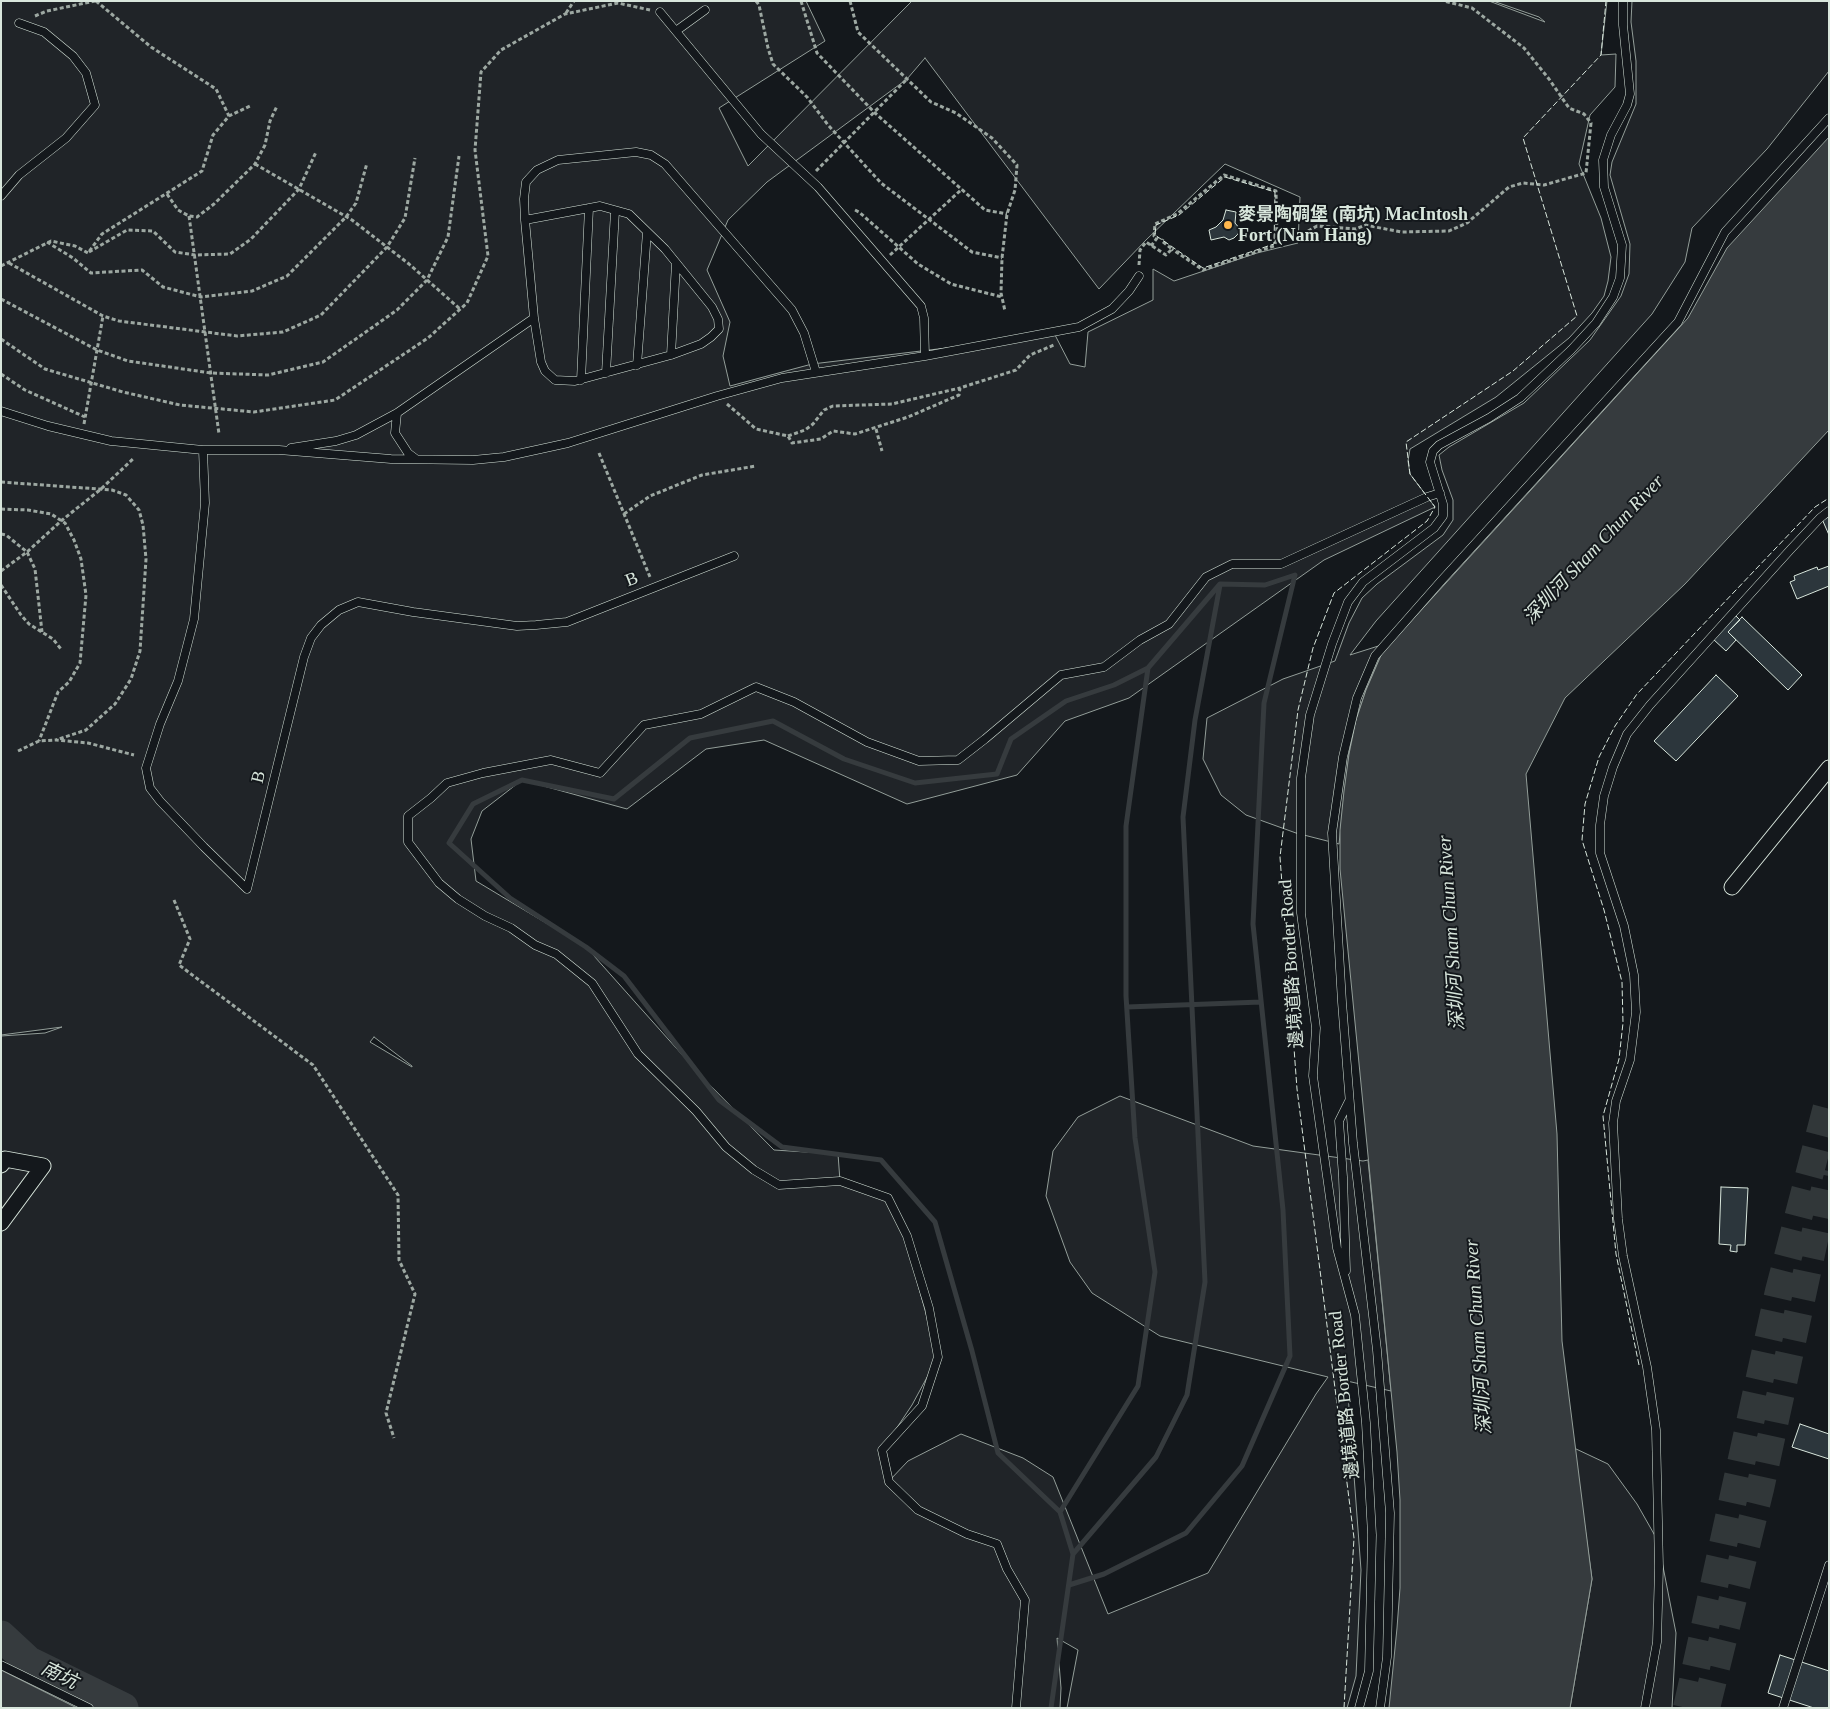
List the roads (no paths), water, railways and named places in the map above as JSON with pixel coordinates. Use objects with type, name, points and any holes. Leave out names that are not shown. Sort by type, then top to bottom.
[{"type":"street","points":[[1732,887],[1829,768]]},
{"type":"street","points":[[1,1165],[5,1159],[43,1166],[1,1223]]},
{"type":"lane","name":"邊境道路 Border Road","points":[[1359,1708],[1369,1671],[1372,1535],[1366,1423],[1355,1315],[1337,1248],[1313,1076],[1316,1028],[1301,913],[1301,778],[1310,715],[1332,644],[1348,602],[1363,582],[1434,528],[1443,516],[1443,504],[1430,462],[1433,451],[1439,445],[1489,418],[1520,398],[1571,350],[1596,323],[1616,291],[1620,278],[1622,245],[1604,187],[1603,160],[1611,135],[1627,105],[1630,94],[1623,25],[1623,1]]},
{"type":"lane","points":[[676,31],[705,10]]},
{"type":"lane","points":[[660,12],[761,134],[825,194],[921,306],[924,318],[925,356]]},
{"type":"lane","points":[[1,196],[19,175],[66,138],[95,105],[86,73],[74,56],[44,32],[19,23]]},
{"type":"lane","points":[[1380,1708],[1387,1657],[1390,1513],[1377,1350],[1353,1144],[1332,833],[1343,757],[1357,698],[1375,656],[1441,581],[1678,322],[1725,232],[1829,118]]},
{"type":"lane","points":[[525,220],[600,206],[629,214],[676,263],[712,307],[718,319],[719,329],[701,344],[671,355],[581,380],[555,380],[545,371],[541,362],[534,318],[525,220],[524,199],[526,182],[537,170],[558,160],[636,152],[651,155],[665,164],[792,310],[804,332],[816,372]]},
{"type":"lane","points":[[581,380],[590,208]]},
{"type":"lane","points":[[606,373],[615,210]]},
{"type":"lane","points":[[637,365],[647,232]]},
{"type":"lane","points":[[671,355],[676,263]]},
{"type":"lane","points":[[1,410],[48,426],[111,441],[203,450],[279,450],[416,459],[473,460],[504,457],[568,443],[716,396],[782,378],[925,356],[1079,327],[1112,309],[1129,291],[1139,276]]},
{"type":"lane","points":[[279,450],[356,435],[397,413],[534,318]]},
{"type":"lane","points":[[397,413],[395,433],[408,453],[416,459]]},
{"type":"lane","name":"B","points":[[203,450],[205,503],[194,620],[178,681],[160,724],[146,768],[150,788],[160,801],[247,889],[304,657],[311,638],[321,625],[339,610],[358,602],[413,612],[517,626],[536,626],[566,622],[734,556]]},
{"type":"lane","points":[[1016,1708],[1017,1674],[1025,1600],[1007,1569],[997,1544],[967,1534],[918,1510],[888,1482],[882,1450],[922,1406],[938,1357],[924,1290],[907,1236],[888,1198],[840,1181],[780,1185],[754,1170],[726,1147],[696,1111],[638,1054],[592,983],[556,954],[535,945],[512,928],[485,916],[458,899],[439,883],[408,842],[408,816],[447,783],[483,773],[552,760],[600,773],[644,726],[701,714],[756,686],[794,702],[867,742],[902,755],[919,761],[958,760],[1061,675],[1104,667],[1140,640],[1169,624],[1206,576],[1232,564],[1281,564],[1427,497],[1440,493]]},
{"type":"lane","points":[[1645,1708],[1657,1642],[1659,1567],[1656,1430],[1647,1367],[1618,1219],[1613,1122],[1616,1101],[1630,1060],[1636,1012],[1634,975],[1624,926],[1600,853],[1600,825],[1606,789],[1613,767],[1628,734],[1650,705],[1790,550],[1829,511]]},
{"type":"lane","points":[[1346,1283],[1343,1177],[1339,1121],[1350,1100]]},
{"type":"lane","points":[[1783,1708],[1829,1565]]},
{"type":"lane","points":[[1,1665],[89,1708]]},
{"type":"water","name":"深圳河 Sham Chun River","points":[[1829,137],[1829,430],[1685,584],[1565,698],[1526,774],[1557,1134],[1562,1341],[1592,1579],[1570,1708],[1389,1708],[1400,1588],[1400,1500],[1397,1452],[1340,869],[1340,830],[1344,791],[1356,720],[1366,690],[1382,653],[1688,318],[1727,248]]},
{"type":"water","points":[[1,1670],[77,1708],[1,1708]]},
{"type":"waterway","points":[[1051,1708],[1073,1554],[1060,1512],[998,1453],[972,1351],[935,1222],[881,1160],[782,1147],[719,1100],[624,976],[586,947],[510,898],[449,843],[473,804],[522,780],[614,799],[690,738],[773,721],[844,759],[915,783],[997,774],[1011,739],[1066,701],[1114,685],[1148,668],[1220,584],[1265,585],[1295,575],[1264,703],[1253,924],[1283,1210],[1290,1356],[1242,1466],[1186,1533],[1104,1574],[1069,1585]]},
{"type":"waterway","points":[[1073,1554],[1156,1457],[1187,1395],[1205,1282],[1183,817],[1195,720],[1220,585]]},
{"type":"waterway","points":[[1060,1512],[1138,1386],[1155,1272],[1135,1138],[1126,996],[1126,826],[1148,668]]},
{"type":"waterway","points":[[1127,1007],[1261,1002]]},
{"type":"waterway","name":"南坑","points":[[1,1636],[29,1662],[123,1708]]},
{"type":"tunnel","points":[[1687,1708],[1779,1291],[1829,1099]]},
{"type":"tunnel","points":[[1706,1708],[1760,1489],[1829,1171]]},
{"type":"place","name":"麥景陶碉堡 (南坑) MacIntosh Fort (Nam Hang)","points":[[1228,225]]}]
